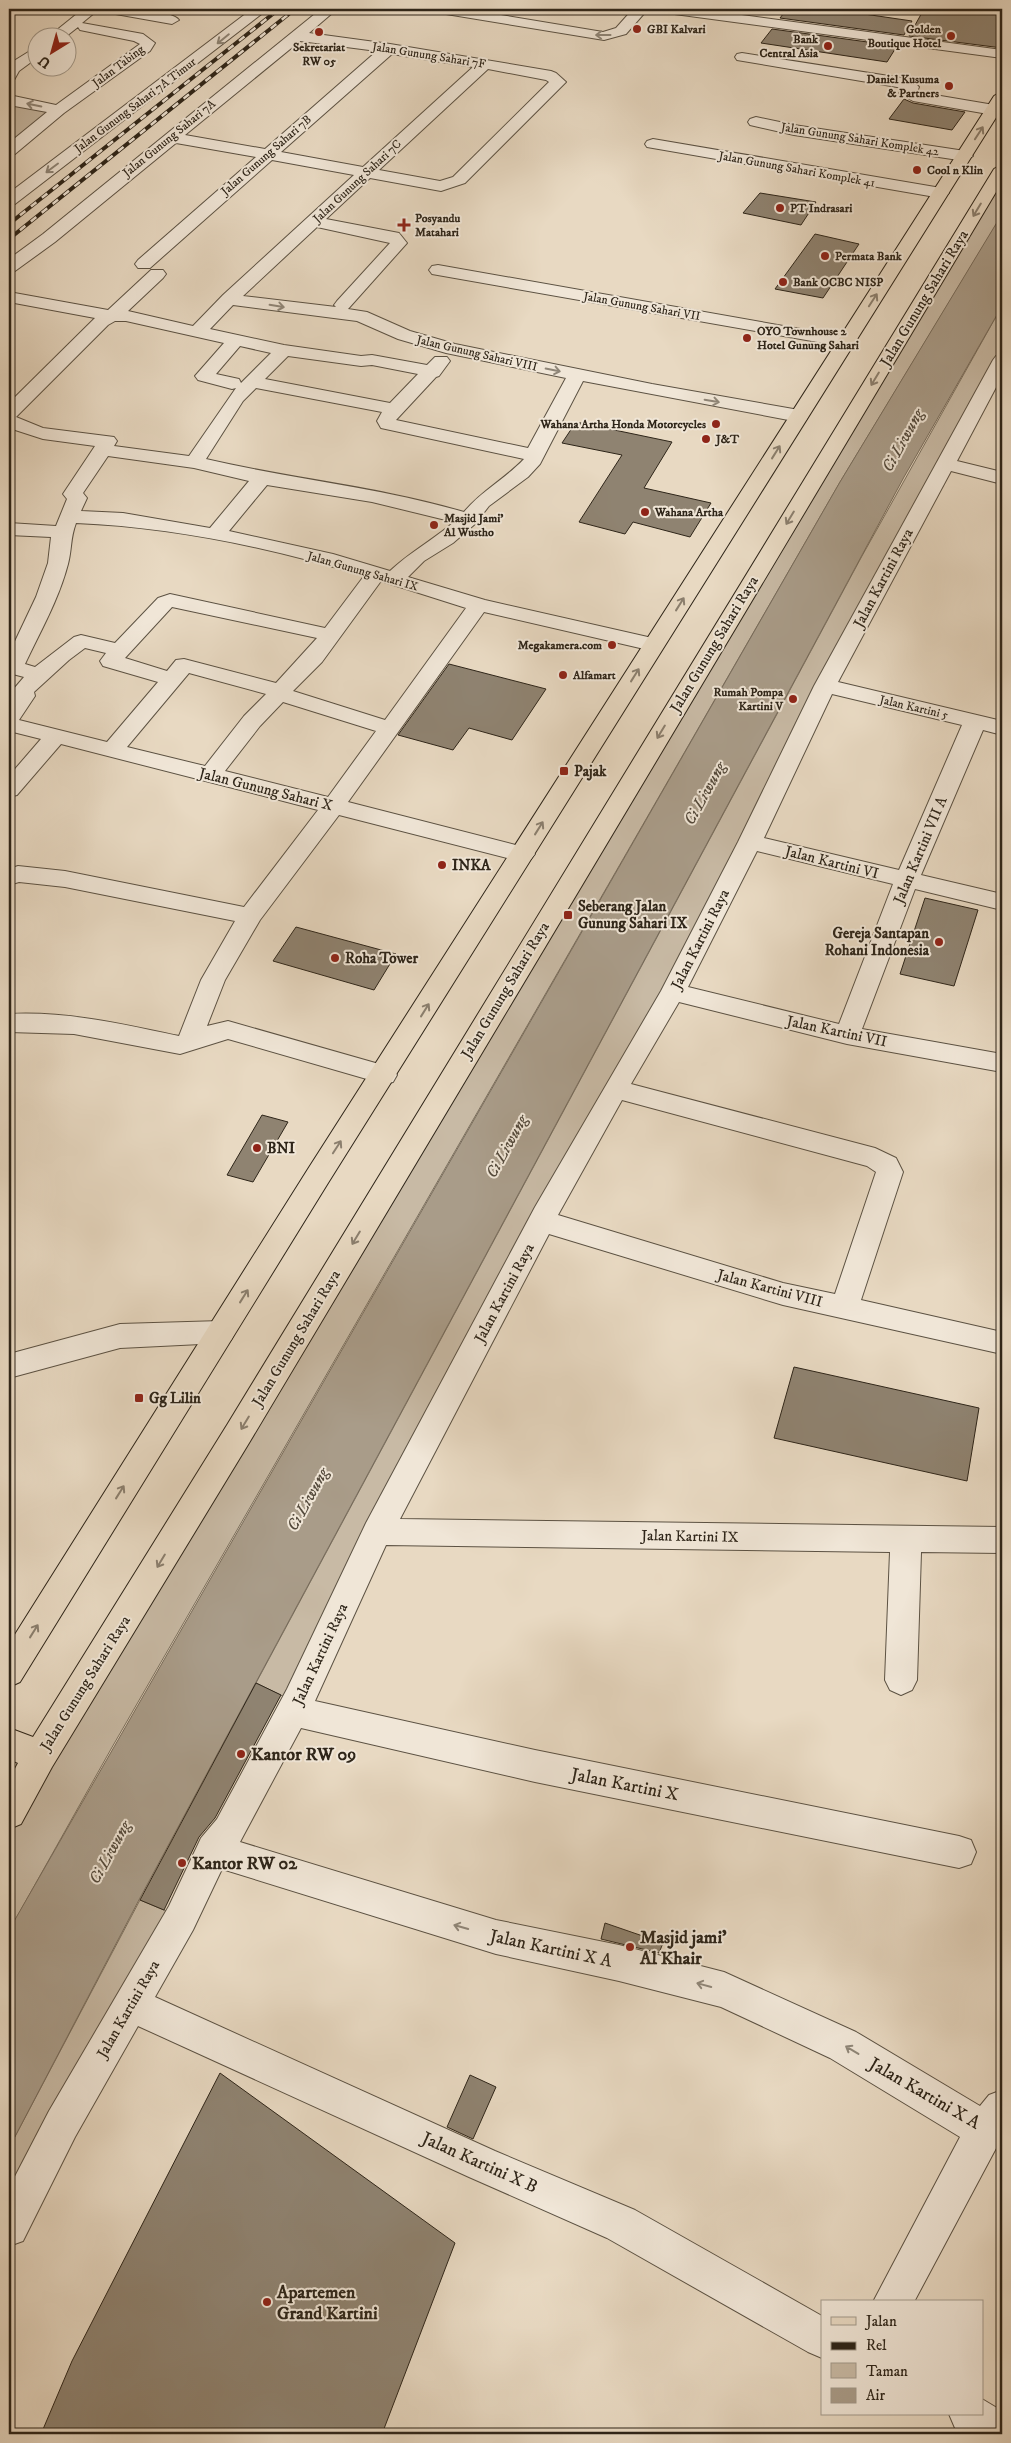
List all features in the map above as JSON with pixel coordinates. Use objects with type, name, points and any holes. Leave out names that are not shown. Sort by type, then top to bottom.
[{"type":"main road","points":[[9,1672],[654,645],[941,193],[1000,105]]},
{"type":"main road","name":"Jalan Gunung Sahari Raya","points":[[9,1813],[40,1756],[238,1434],[1002,169]]},
{"type":"main road","points":[[9,1743],[40,1756]]},
{"type":"street","points":[[67,28],[92,9]]},
{"type":"street","points":[[78,32],[110,9],[172,20]]},
{"type":"street","name":"Jalan Gunung Sahari 7A Timur","points":[[9,201],[261,9]]},
{"type":"street","name":"Jalan Gunung Sahari 7A","points":[[9,267],[49,238],[330,9]]},
{"type":"street","points":[[440,9],[604,36],[621,31],[641,9]]},
{"type":"street","points":[[667,9],[1002,54]]},
{"type":"street","name":"Jalan Tabing","points":[[9,151],[59,110],[145,48],[148,43],[138,37],[85,27]]},
{"type":"street","name":"Jalan Gunung Sahari 7F","points":[[297,36],[390,48],[485,64],[551,76],[558,82],[459,180],[449,185],[434,186],[366,174]]},
{"type":"street","name":"Jalan Gunung Sahari 7B","points":[[9,414],[102,321],[112,316],[151,269],[266,155],[390,48]]},
{"type":"street","points":[[742,57],[908,84],[911,86],[907,93],[913,96],[1000,105]]},
{"type":"street","points":[[17,72],[28,60]]},
{"type":"street","name":"Jalan Gunung Sahari 7C","points":[[229,299],[485,64]]},
{"type":"street","points":[[9,100],[59,110]]},
{"type":"street","name":"Jalan Gunung Sahari Komplek 42","points":[[756,122],[794,130],[965,156]]},
{"type":"street","points":[[171,137],[366,174]]},
{"type":"street","name":"Jalan Gunung Sahari Komplek 41","points":[[653,144],[941,193]]},
{"type":"street","points":[[314,221],[393,237],[399,243],[343,304]]},
{"type":"street","name":"Jalan Gunung Sahari VII","points":[[438,270],[846,342]]},
{"type":"street","points":[[9,297],[112,316],[126,316],[284,350],[361,361],[372,360],[432,372]]},
{"type":"street","points":[[197,332],[229,299]]},
{"type":"street","name":"Jalan Gunung Sahari VIII","points":[[229,299],[361,316],[404,335],[452,349],[577,375],[799,416]]},
{"type":"street","points":[[232,383],[204,376],[236,340]]},
{"type":"street","points":[[452,349],[432,372],[394,409],[386,422],[534,455]]},
{"type":"street","points":[[194,462],[236,398],[284,350]]},
{"type":"street","name":"Jalan Kartini Raya","points":[[9,2227],[62,2124],[181,1918],[213,1850],[229,1830],[292,1711],[377,1532],[542,1220],[614,1089],[673,992],[750,842],[825,686],[1002,360]]},
{"type":"street","points":[[210,776],[252,721],[278,692],[314,657],[330,634],[385,576],[446,538],[468,520],[482,502],[521,472],[533,460],[577,375]]},
{"type":"street","points":[[252,382],[394,409]]},
{"type":"street","points":[[9,421],[19,428],[69,437],[107,441],[73,494],[78,498],[66,525],[58,562],[46,597],[11,668],[39,674]]},
{"type":"street","points":[[103,450],[194,462],[262,478],[372,496],[432,509],[468,520]]},
{"type":"street","points":[[944,464],[1002,478]]},
{"type":"street","points":[[216,534],[262,478]]},
{"type":"street","name":"Jalan Gunung Sahari IX","points":[[9,529],[123,519],[216,534],[333,560],[479,605],[654,645]]},
{"type":"street","points":[[172,679],[111,661],[165,602],[170,600],[330,634]]},
{"type":"street","points":[[191,1042],[194,1024],[213,980],[250,916],[334,805],[479,605]]},
{"type":"street","points":[[9,718],[24,696],[23,690],[39,674],[78,642],[120,650]]},
{"type":"street","points":[[111,751],[184,665],[278,692],[388,728]]},
{"type":"street","name":"Jalan Kartini 5","points":[[825,686],[1002,728]]},
{"type":"street","name":"Jalan Kartini VII A","points":[[847,1035],[906,880],[975,722]]},
{"type":"street","name":"Jalan Gunung Sahari X","points":[[9,724],[523,854]]},
{"type":"street","points":[[9,790],[56,736]]},
{"type":"street","name":"Jalan Kartini VI","points":[[750,842],[1002,902]]},
{"type":"street","points":[[9,877],[18,874],[65,880],[250,916]]},
{"type":"street","name":"Jalan Kartini VII","points":[[673,992],[847,1035],[1002,1063]]},
{"type":"street","points":[[9,1023],[42,1021],[71,1024],[180,1045],[215,1031],[242,1033],[384,1074]]},
{"type":"street","points":[[614,1089],[876,1158],[886,1165],[890,1172],[886,1186],[844,1308]]},
{"type":"street","name":"Jalan Kartini VIII","points":[[542,1220],[783,1294],[1002,1343]]},
{"type":"street","points":[[9,1366],[120,1336],[221,1332]]},
{"type":"street","name":"Jalan Kartini IX","points":[[377,1532],[1002,1540]]},
{"type":"street","points":[[901,1680],[906,1539]]},
{"type":"street","name":"Jalan Kartini X","points":[[292,1711],[535,1766],[959,1852]]},
{"type":"street","name":"Jalan Kartini X A","points":[[213,1850],[496,1937],[619,1962],[724,1990],[843,2045],[993,2119]]},
{"type":"street","name":"Jalan Kartini X B","points":[[130,2004],[482,2164],[621,2224],[821,2337]]},
{"type":"street","points":[[894,2300],[993,2119]]},
{"type":"street","points":[[973,2416],[1001,2434]]},
{"type":"green space","points":[[9,104],[49,112],[9,143]]},
{"type":"green space","points":[[1002,169],[1002,215],[840,482],[111,1749],[9,1931],[9,1811]]},
{"type":"green space","points":[[1002,306],[1002,360],[291,1700],[256,1683],[862,556]]},
{"type":"green space","points":[[140,1900],[178,1916],[9,2228],[9,2148]]},
{"type":"water","name":"Ci Liwung","points":[[1002,214],[1002,306],[904,477],[141,1896],[9,2148],[9,1930],[840,482]]},
{"type":"building","points":[[787,9],[830,9],[912,21],[904,35],[780,18]]},
{"type":"building","points":[[924,9],[1002,9],[1002,48],[909,36]]},
{"type":"building","name":"Bank Central Asia","points":[[772,29],[897,46],[887,62],[761,43]]},
{"type":"building","points":[[904,99],[913,103],[965,112],[952,130],[889,119]]},
{"type":"building","name":"PT Indrasari","points":[[760,193],[816,202],[801,225],[743,213]]},
{"type":"building","name":"Permata Bank","points":[[815,234],[859,244],[823,298],[775,289]]},
{"type":"building","points":[[576,422],[672,442],[644,488],[711,503],[690,537],[633,522],[625,534],[579,522],[622,455],[562,443]]},
{"type":"building","points":[[449,664],[546,689],[512,740],[469,728],[453,750],[398,735]]},
{"type":"building","name":"Gereja Santapan Rohani Indonesia","points":[[925,898],[978,910],[954,986],[900,974]]},
{"type":"building","name":"Roha Tower","points":[[296,927],[396,954],[374,990],[273,961]]},
{"type":"building","name":"BNI","points":[[262,1115],[288,1122],[253,1182],[227,1175]]},
{"type":"building","points":[[794,1367],[979,1408],[967,1481],[774,1438]]},
{"type":"building","name":"Kantor RW 09","points":[[256,1683],[281,1695],[215,1818],[199,1837],[164,1910],[140,1900]]},
{"type":"building","points":[[605,1923],[663,1943],[659,1953],[601,1939]]},
{"type":"building","name":"Apartemen Grand Kartini","points":[[220,2073],[455,2243],[382,2434],[41,2434],[72,2361]]},
{"type":"building","points":[[470,2075],[496,2087],[473,2139],[447,2127]]},
{"type":"railway","points":[[9,224],[279,9]]},
{"type":"railway","points":[[9,239],[295,9]]},
{"type":"place","name":"GBI Kalvari","points":[[637,29]]},
{"type":"place","name":"Sekretariat RW 05","points":[[319,32]]},
{"type":"place","name":"Golden Boutique Hotel","points":[[951,36]]},
{"type":"place","name":"Bank Central Asia","points":[[828,46]]},
{"type":"place","name":"Daniel Kusuma & Partners","points":[[949,86]]},
{"type":"place","name":"Cool n Klin","points":[[917,170]]},
{"type":"place","name":"PT Indrasari","points":[[780,208]]},
{"type":"place","name":"Posyandu Matahari","points":[[404,225]]},
{"type":"place","name":"Permata Bank","points":[[825,256]]},
{"type":"place","name":"Bank OCBC NISP","points":[[783,282]]},
{"type":"place","name":"OYO Townhouse 2 Hotel Gunung Sahari","points":[[747,338]]},
{"type":"place","name":"Wahana Artha Honda Motorcycles","points":[[716,424]]},
{"type":"place","name":"J&T","points":[[706,439]]},
{"type":"place","name":"Wahana Artha","points":[[645,512]]},
{"type":"place","name":"Masjid Jami' Al Wustho","points":[[434,525]]},
{"type":"place","name":"Megakamera.com","points":[[612,645]]},
{"type":"place","name":"Alfamart","points":[[563,675]]},
{"type":"place","name":"Rumah Pompa Kartini V","points":[[793,699]]},
{"type":"place","name":"Pajak","points":[[564,771]]},
{"type":"place","name":"INKA","points":[[442,865]]},
{"type":"place","name":"Seberang Jalan Gunung Sahari IX","points":[[568,915]]},
{"type":"place","name":"Gereja Santapan Rohani Indonesia","points":[[939,942]]},
{"type":"place","name":"Roha Tower","points":[[335,958]]},
{"type":"place","name":"BNI","points":[[257,1148]]},
{"type":"place","name":"Gg Lilin","points":[[139,1398]]},
{"type":"place","name":"Kantor RW 09","points":[[241,1754]]},
{"type":"place","name":"Kantor RW 02","points":[[182,1863]]},
{"type":"place","name":"Masjid jami' Al Khair","points":[[630,1947]]},
{"type":"place","name":"Apartemen Grand Kartini","points":[[267,2302]]}]
